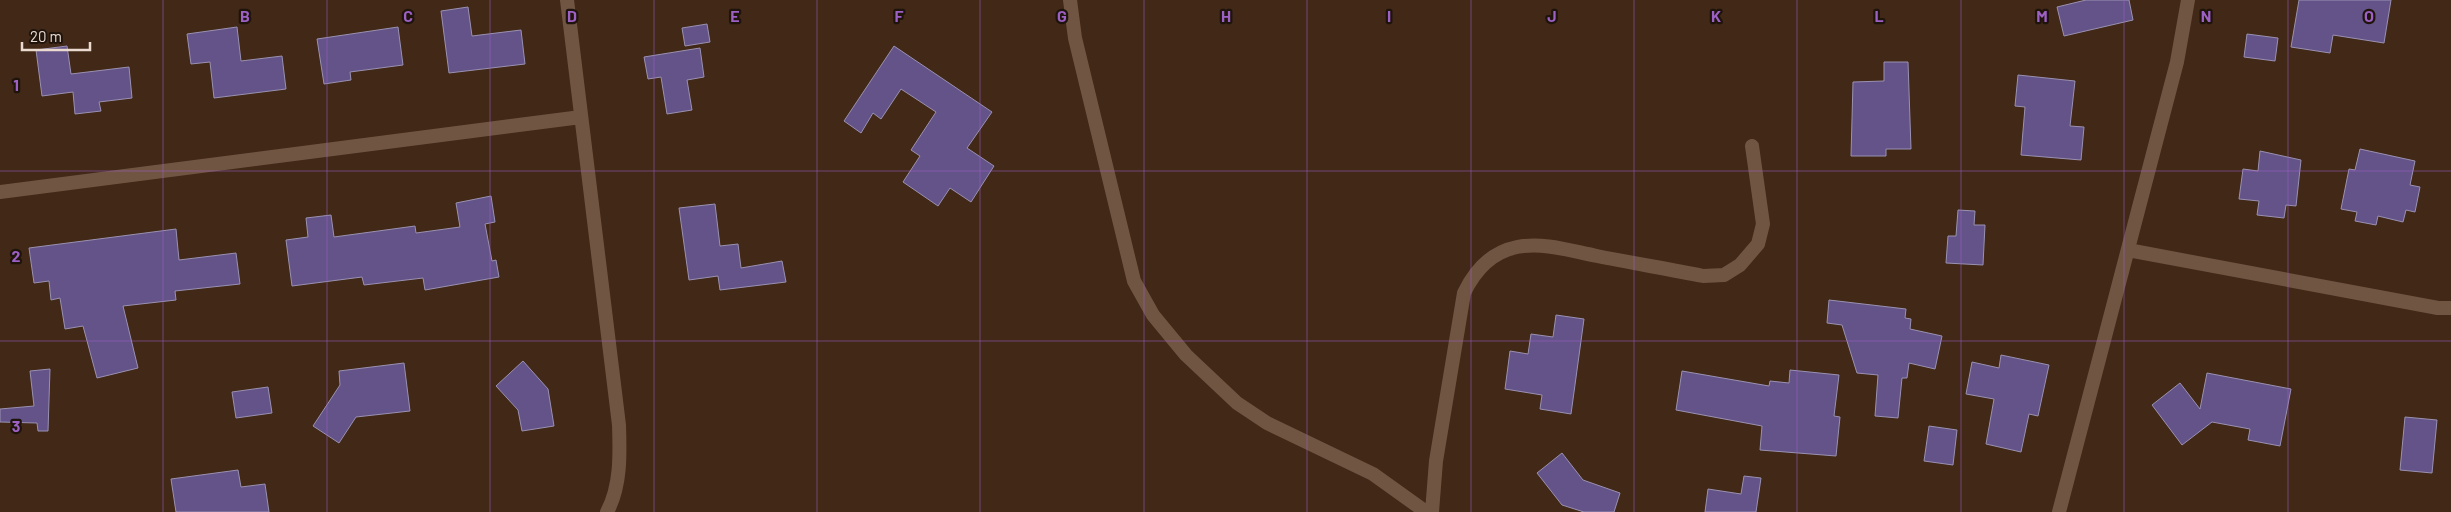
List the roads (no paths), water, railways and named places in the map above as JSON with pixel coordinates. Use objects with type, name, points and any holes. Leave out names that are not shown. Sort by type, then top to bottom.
[{"type":"street","points":[[567,0],[619,425],[618,471],[614,499],[607,512]]},
{"type":"street","points":[[1070,0],[1075,38],[1134,281],[1153,315],[1186,355],[1237,402],[1267,423],[1373,474],[1426,512]]},
{"type":"street","points":[[2059,512],[2177,62],[2188,0]]},
{"type":"street","points":[[0,192],[581,117]]},
{"type":"street","points":[[1432,512],[1436,461],[1464,293],[1471,278],[1483,264],[1498,254],[1517,247],[1545,246],[1703,276],[1724,275],[1740,264],[1758,244],[1764,224],[1752,146]]},
{"type":"street","points":[[2128,250],[2428,306],[2451,308]]}]
